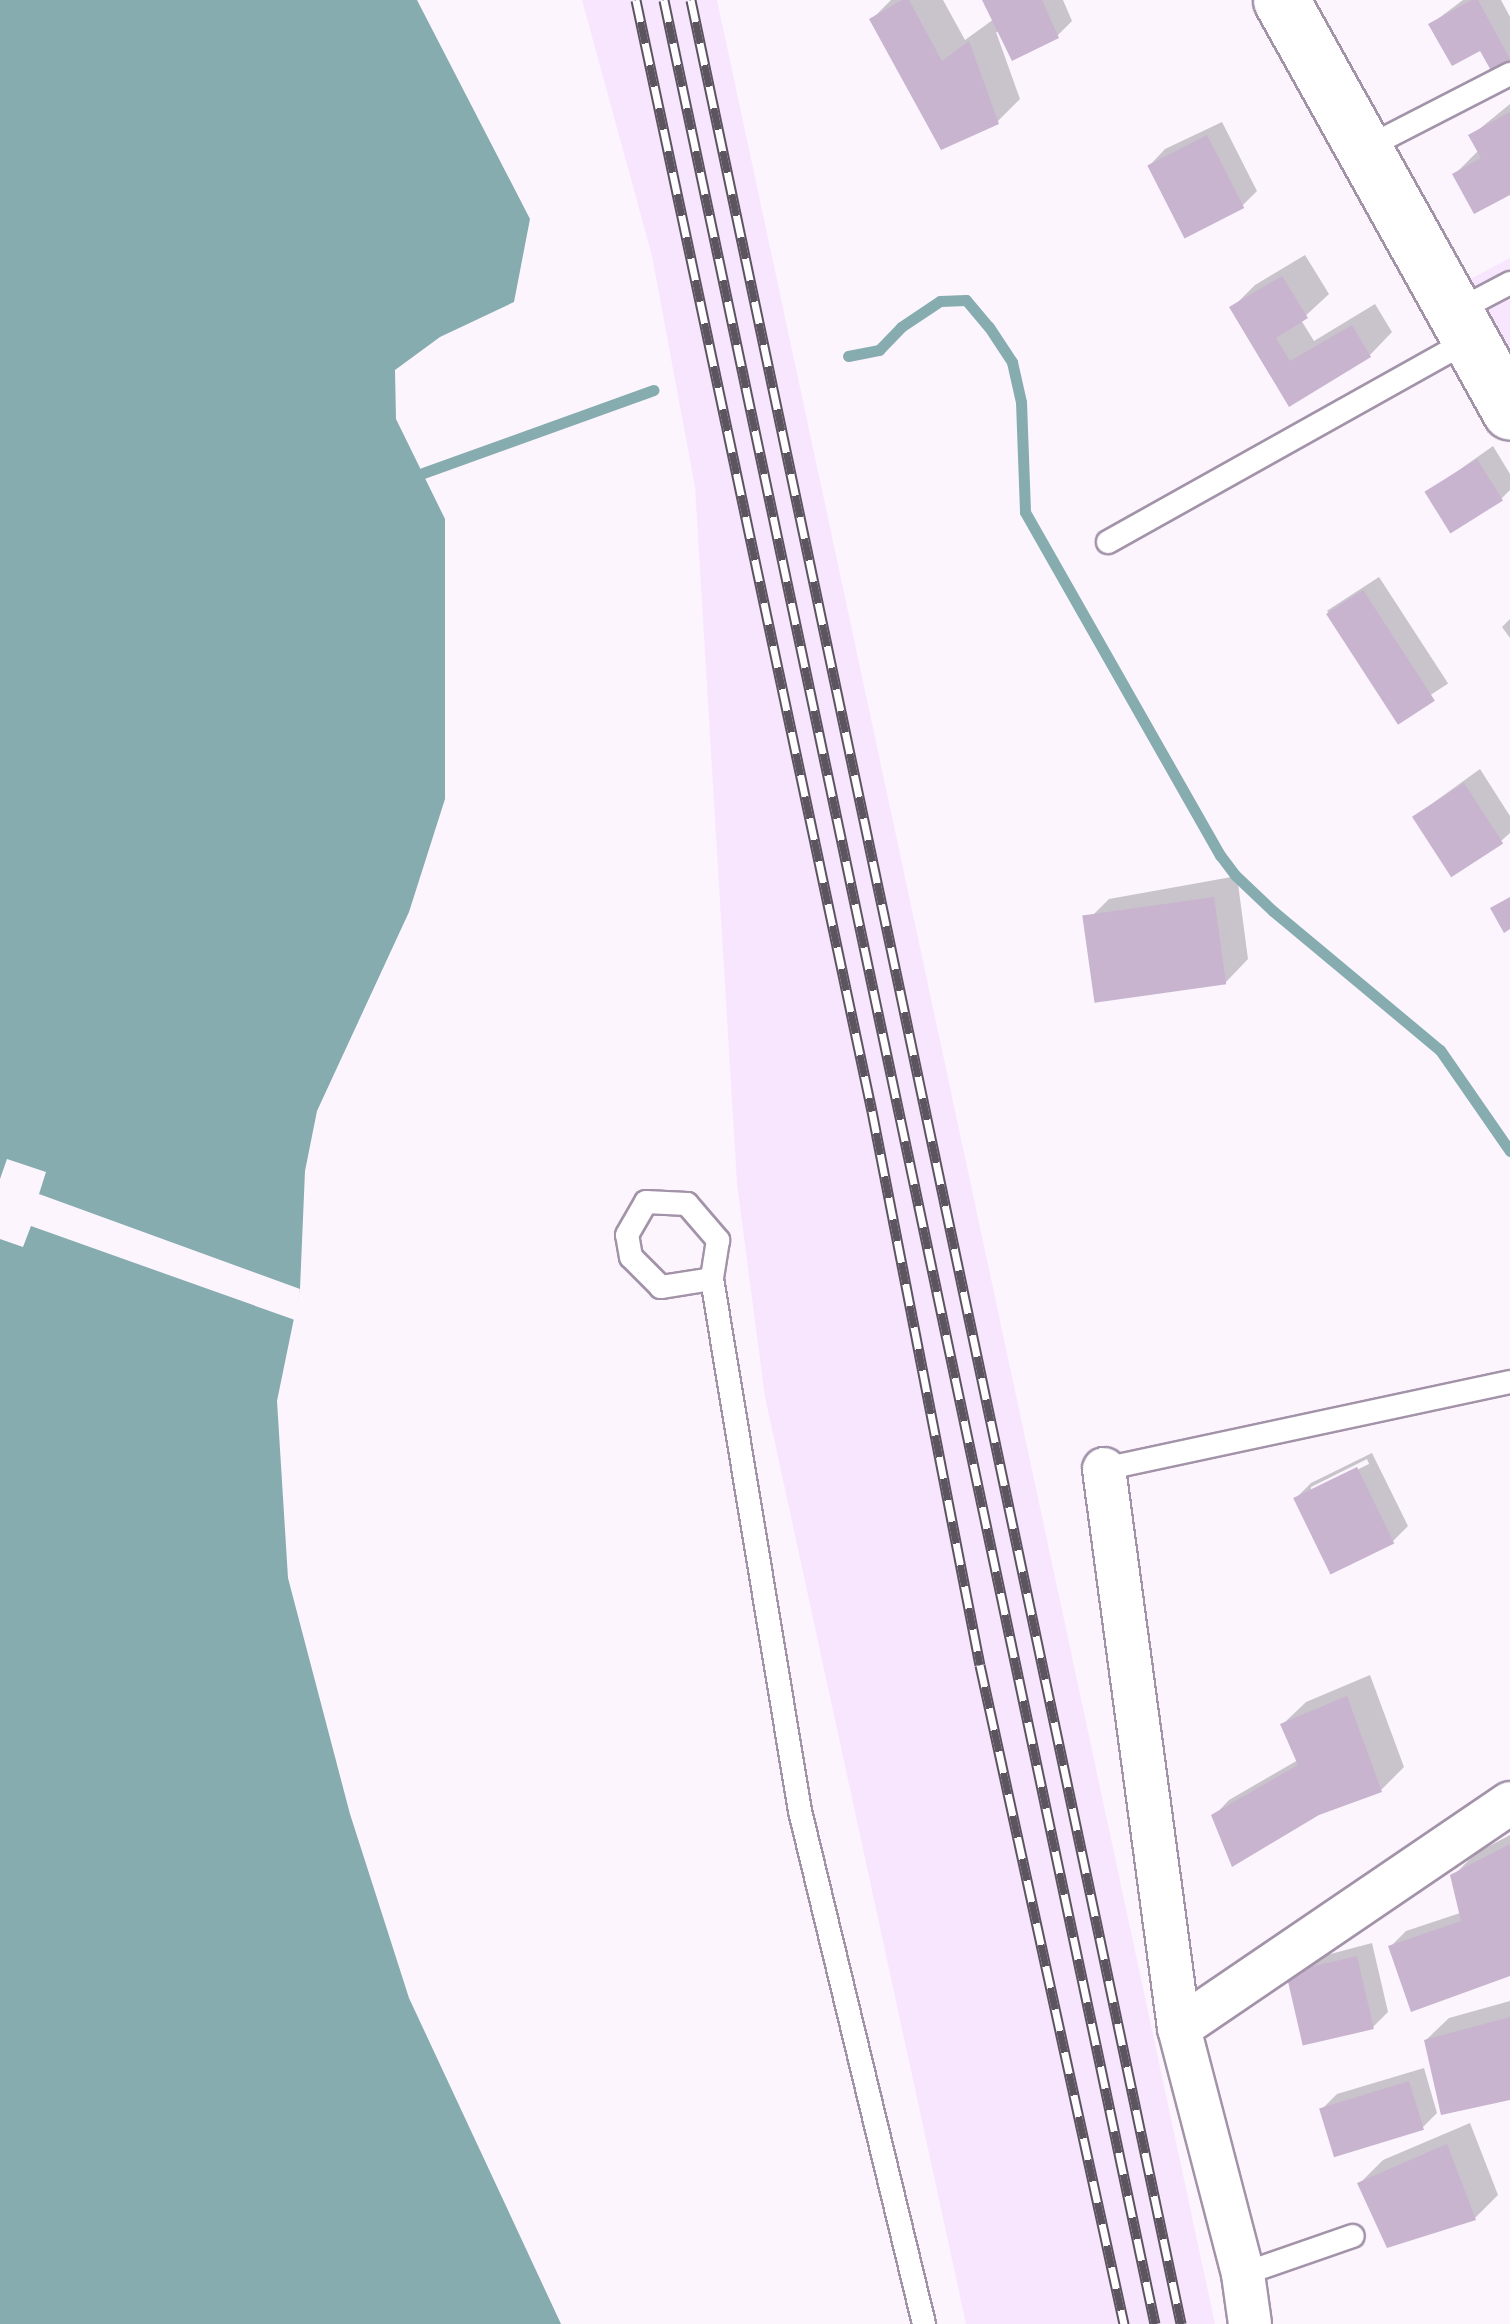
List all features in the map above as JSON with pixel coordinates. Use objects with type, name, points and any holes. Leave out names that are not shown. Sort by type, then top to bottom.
[{"type":"street","points":[[1281,0],[1510,412]]},
{"type":"street","points":[[1104,1469],[1178,2028],[1242,2274],[1250,2324]]},
{"type":"street","points":[[1178,2028],[1510,1803]]},
{"type":"lane","points":[[1364,149],[1510,74]]},
{"type":"lane","points":[[1108,542],[1462,326],[1510,283]]},
{"type":"lane","points":[[712,1278],[661,1287],[630,1258],[627,1235],[646,1202],[687,1204],[718,1240],[712,1278],[800,1810],[924,2324]]},
{"type":"lane","points":[[1104,1469],[1510,1382]]},
{"type":"lane","points":[[1242,2274],[1353,2236]]},
{"type":"shaded area","points":[[582,0],[717,0],[1215,2324],[966,2324],[765,1397],[737,1184],[695,487],[652,256]]},
{"type":"shaded area","points":[[1510,258],[1510,377],[1459,285]]},
{"type":"water","points":[[0,0],[417,0],[530,219],[514,302],[440,337],[395,370],[396,419],[445,519],[445,799],[409,912],[317,1111],[305,1171],[300,1289],[277,1401],[288,1578],[350,1814],[409,1998],[561,2324],[0,2324]]},
{"type":"pier","points":[[7,1159],[46,1172],[39,1194],[300,1289],[295,1320],[31,1226],[23,1247],[0,1239],[0,1179]]},
{"type":"building","points":[[902,0],[909,0],[942,61],[969,41],[999,124],[941,150],[869,19]]},
{"type":"building","points":[[982,0],[1042,0],[1059,38],[1012,61]]},
{"type":"building","points":[[1478,0],[1510,59],[1510,65],[1493,74],[1480,51],[1452,66],[1428,24]]},
{"type":"building","points":[[1510,112],[1510,195],[1474,214],[1452,174],[1481,158],[1468,135]]},
{"type":"building","points":[[1207,135],[1244,208],[1185,238],[1147,165]]},
{"type":"building","points":[[1282,276],[1308,318],[1276,338],[1290,361],[1352,325],[1371,357],[1289,407],[1229,307]]},
{"type":"building","points":[[1477,459],[1503,501],[1450,533],[1424,492]]},
{"type":"building","points":[[1363,590],[1435,701],[1398,725],[1326,614]]},
{"type":"building","points":[[1464,783],[1503,843],[1451,877],[1412,817]]},
{"type":"building","points":[[1214,897],[1226,984],[1095,1003],[1082,916]]},
{"type":"building","points":[[1510,897],[1510,929],[1504,933],[1490,908]]},
{"type":"building","points":[[1357,1467],[1394,1543],[1330,1575],[1293,1498]]},
{"type":"building","points":[[1347,1696],[1382,1792],[1319,1815],[1232,1867],[1211,1815],[1298,1765],[1280,1724]]},
{"type":"building","points":[[1510,1844],[1510,1976],[1411,2012],[1388,1946],[1461,1921],[1450,1875]]},
{"type":"building","points":[[1357,1956],[1374,2029],[1303,2045],[1286,1972]]},
{"type":"building","points":[[1510,2017],[1510,2100],[1441,2115],[1424,2040]]},
{"type":"building","points":[[1409,2081],[1424,2130],[1334,2157],[1319,2108]]},
{"type":"building","points":[[1447,2144],[1476,2220],[1387,2248],[1357,2183]]},
{"type":"waterway","points":[[848,356],[879,350],[901,327],[940,301],[966,300],[989,327],[1012,362],[1021,402],[1025,512],[1220,855],[1273,911],[1440,1050],[1510,1151]]},
{"type":"waterway","points":[[423,473],[654,390]]},
{"type":"railway","points":[[636,0],[872,1111],[980,1665],[1124,2324]]},
{"type":"railway","points":[[664,0],[1155,2324]]},
{"type":"railway","points":[[691,0],[1181,2324]]}]
